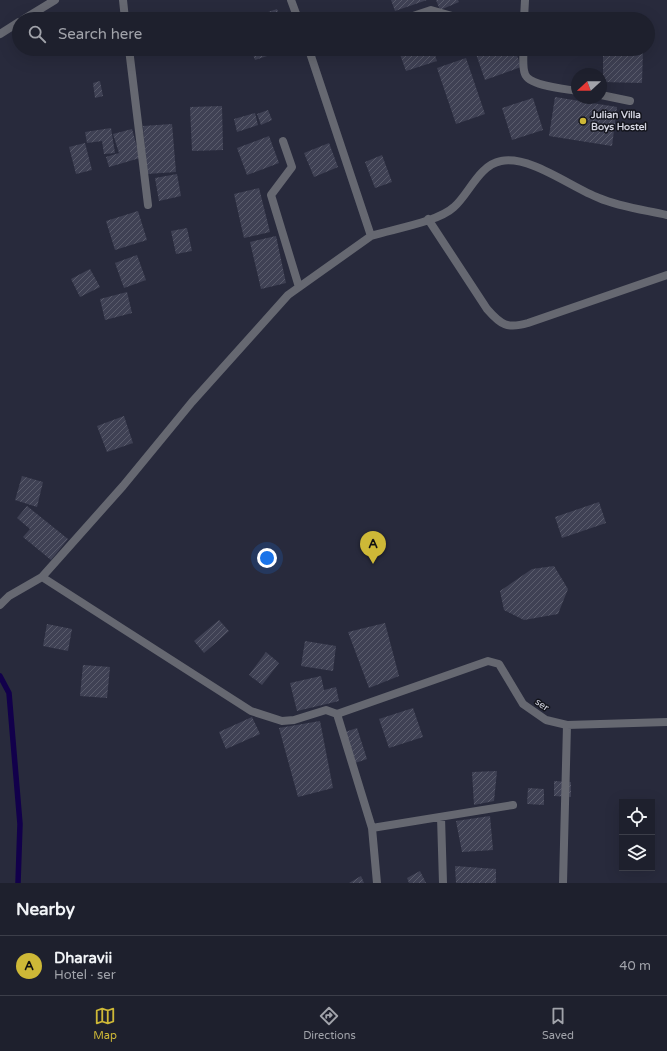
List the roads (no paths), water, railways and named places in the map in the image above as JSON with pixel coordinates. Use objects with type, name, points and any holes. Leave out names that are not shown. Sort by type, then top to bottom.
[{"type":"street","points":[[35,12],[55,0]]},
{"type":"street","points":[[122,0],[124,12]]},
{"type":"street","points":[[291,0],[295,12]]},
{"type":"street","points":[[525,12],[526,0]]},
{"type":"street","points":[[425,12],[431,10],[438,12]]},
{"type":"street","points":[[0,34],[12,26]]},
{"type":"street","points":[[130,56],[148,205]]},
{"type":"street","points":[[313,56],[371,236]]},
{"type":"street","points":[[523,56],[524,73],[528,79],[540,84],[571,90]]},
{"type":"street","points":[[607,96],[630,101]]},
{"type":"street","points":[[283,141],[292,167],[271,195],[299,288]]},
{"type":"street","points":[[0,605],[9,596],[42,577],[123,486],[192,402],[288,295],[371,236],[448,212],[488,167],[495,163],[508,161],[532,165],[600,199],[667,215]]},
{"type":"street","points":[[428,219],[487,309],[508,326],[513,327],[528,323],[667,275]]},
{"type":"street","points":[[42,577],[251,711],[282,721],[294,720],[326,710],[337,714],[372,828],[377,883]]},
{"type":"street","name":"ser","points":[[337,714],[488,661],[499,664],[523,704],[546,720],[567,725],[667,722]]},
{"type":"street","points":[[563,883],[567,725]]},
{"type":"street","points":[[372,828],[513,805]]},
{"type":"street","points":[[441,817],[443,883]]},
{"type":"waterway","points":[[0,676],[9,693],[20,824],[18,883]]},
{"type":"place","name":"Julian Villa Boys Hostel","points":[[583,121]]},
{"type":"place","name":"Dharavii","points":[[373,564]]}]
